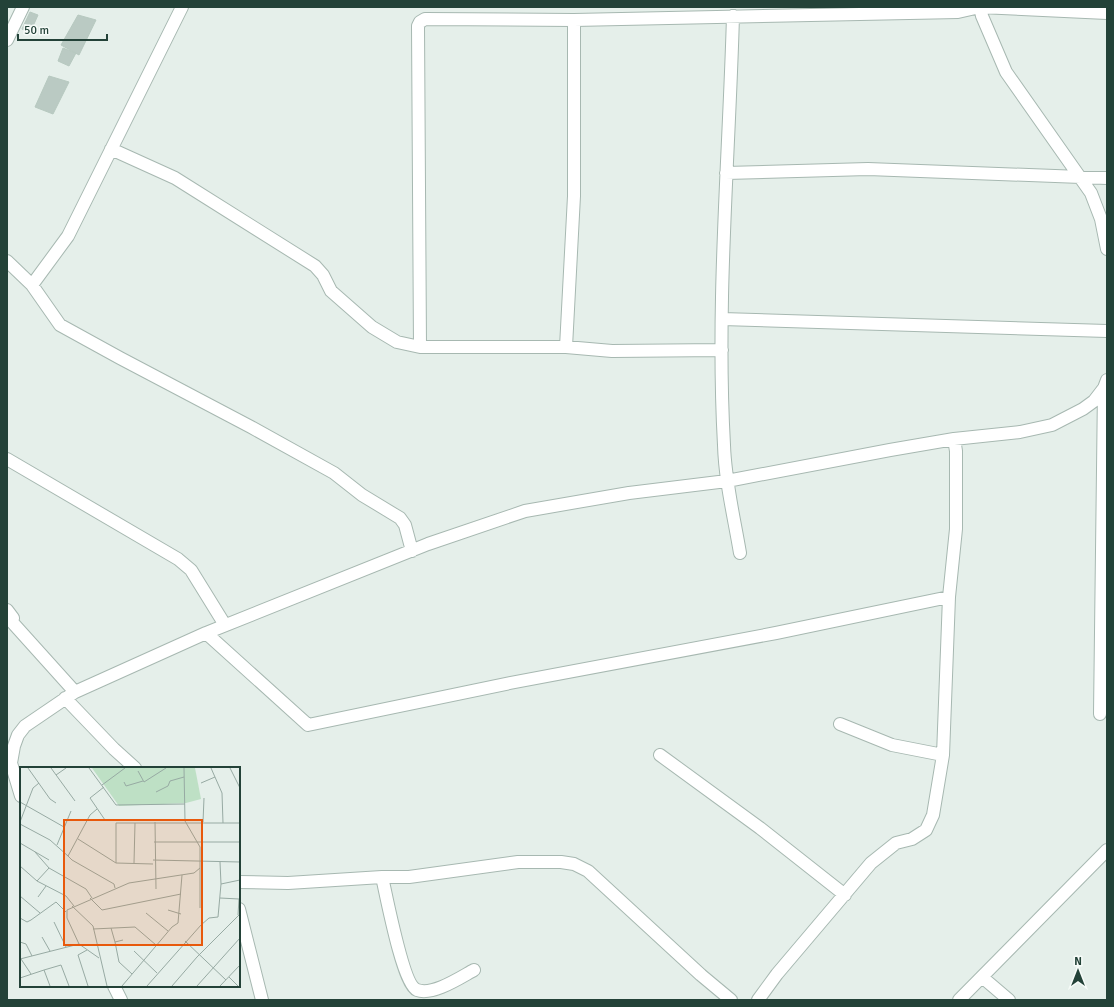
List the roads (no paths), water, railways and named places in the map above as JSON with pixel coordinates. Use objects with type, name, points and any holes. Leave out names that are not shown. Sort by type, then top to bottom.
[{"type":"street","points":[[7,40],[23,7]]},
{"type":"street","points":[[32,285],[68,236],[182,7]]},
{"type":"street","points":[[420,347],[418,26],[420,22],[425,19],[574,20],[958,12],[980,7],[1107,13]]},
{"type":"street","points":[[980,7],[982,16],[1006,72],[1091,194],[1101,218],[1107,249]]},
{"type":"street","points":[[733,16],[726,172],[722,350],[724,446],[727,481],[740,553]]},
{"type":"street","points":[[566,347],[574,196],[574,20]]},
{"type":"street","points":[[111,149],[175,178],[315,266],[323,275],[331,291],[372,327],[397,342],[420,347],[566,347],[612,351],[722,350]]},
{"type":"street","points":[[726,172],[868,169],[1107,178]]},
{"type":"street","points":[[7,261],[32,285],[60,324],[120,358],[251,427],[334,473],[362,495],[400,518],[405,525],[412,551]]},
{"type":"street","points":[[722,319],[1107,331]]},
{"type":"street","points":[[20,793],[11,763],[10,744],[25,726],[70,695],[225,625],[412,551],[524,510],[629,493],[727,481],[954,439],[1020,432],[1052,425],[1083,409],[1094,401],[1106,384]]},
{"type":"street","points":[[1100,714],[1106,384]]},
{"type":"street","points":[[758,1000],[777,974],[871,863],[888,847],[896,843],[912,839],[926,830],[933,815],[943,755],[949,597],[956,530],[956,451],[954,439]]},
{"type":"street","points":[[7,459],[182,562],[191,570],[225,625]]},
{"type":"street","points":[[206,633],[308,725],[510,683],[776,633],[949,597]]},
{"type":"street","points":[[7,610],[13,618],[12,622],[70,695],[114,749],[134,767]]},
{"type":"street","points":[[840,724],[892,745],[943,755]]},
{"type":"street","points":[[660,755],[760,828],[844,895]]},
{"type":"street","points":[[960,1000],[1107,850]]},
{"type":"street","points":[[240,882],[288,884],[382,876],[409,877],[518,862],[574,864],[588,871],[701,975],[731,1000]]},
{"type":"street","points":[[382,876],[413,1000]]},
{"type":"street","points":[[240,913],[262,1000]]},
{"type":"street","points":[[409,982],[418,991],[429,991],[439,988],[474,970]]},
{"type":"street","points":[[982,977],[1008,1000]]},
{"type":"street","points":[[114,987],[121,1000]]}]
